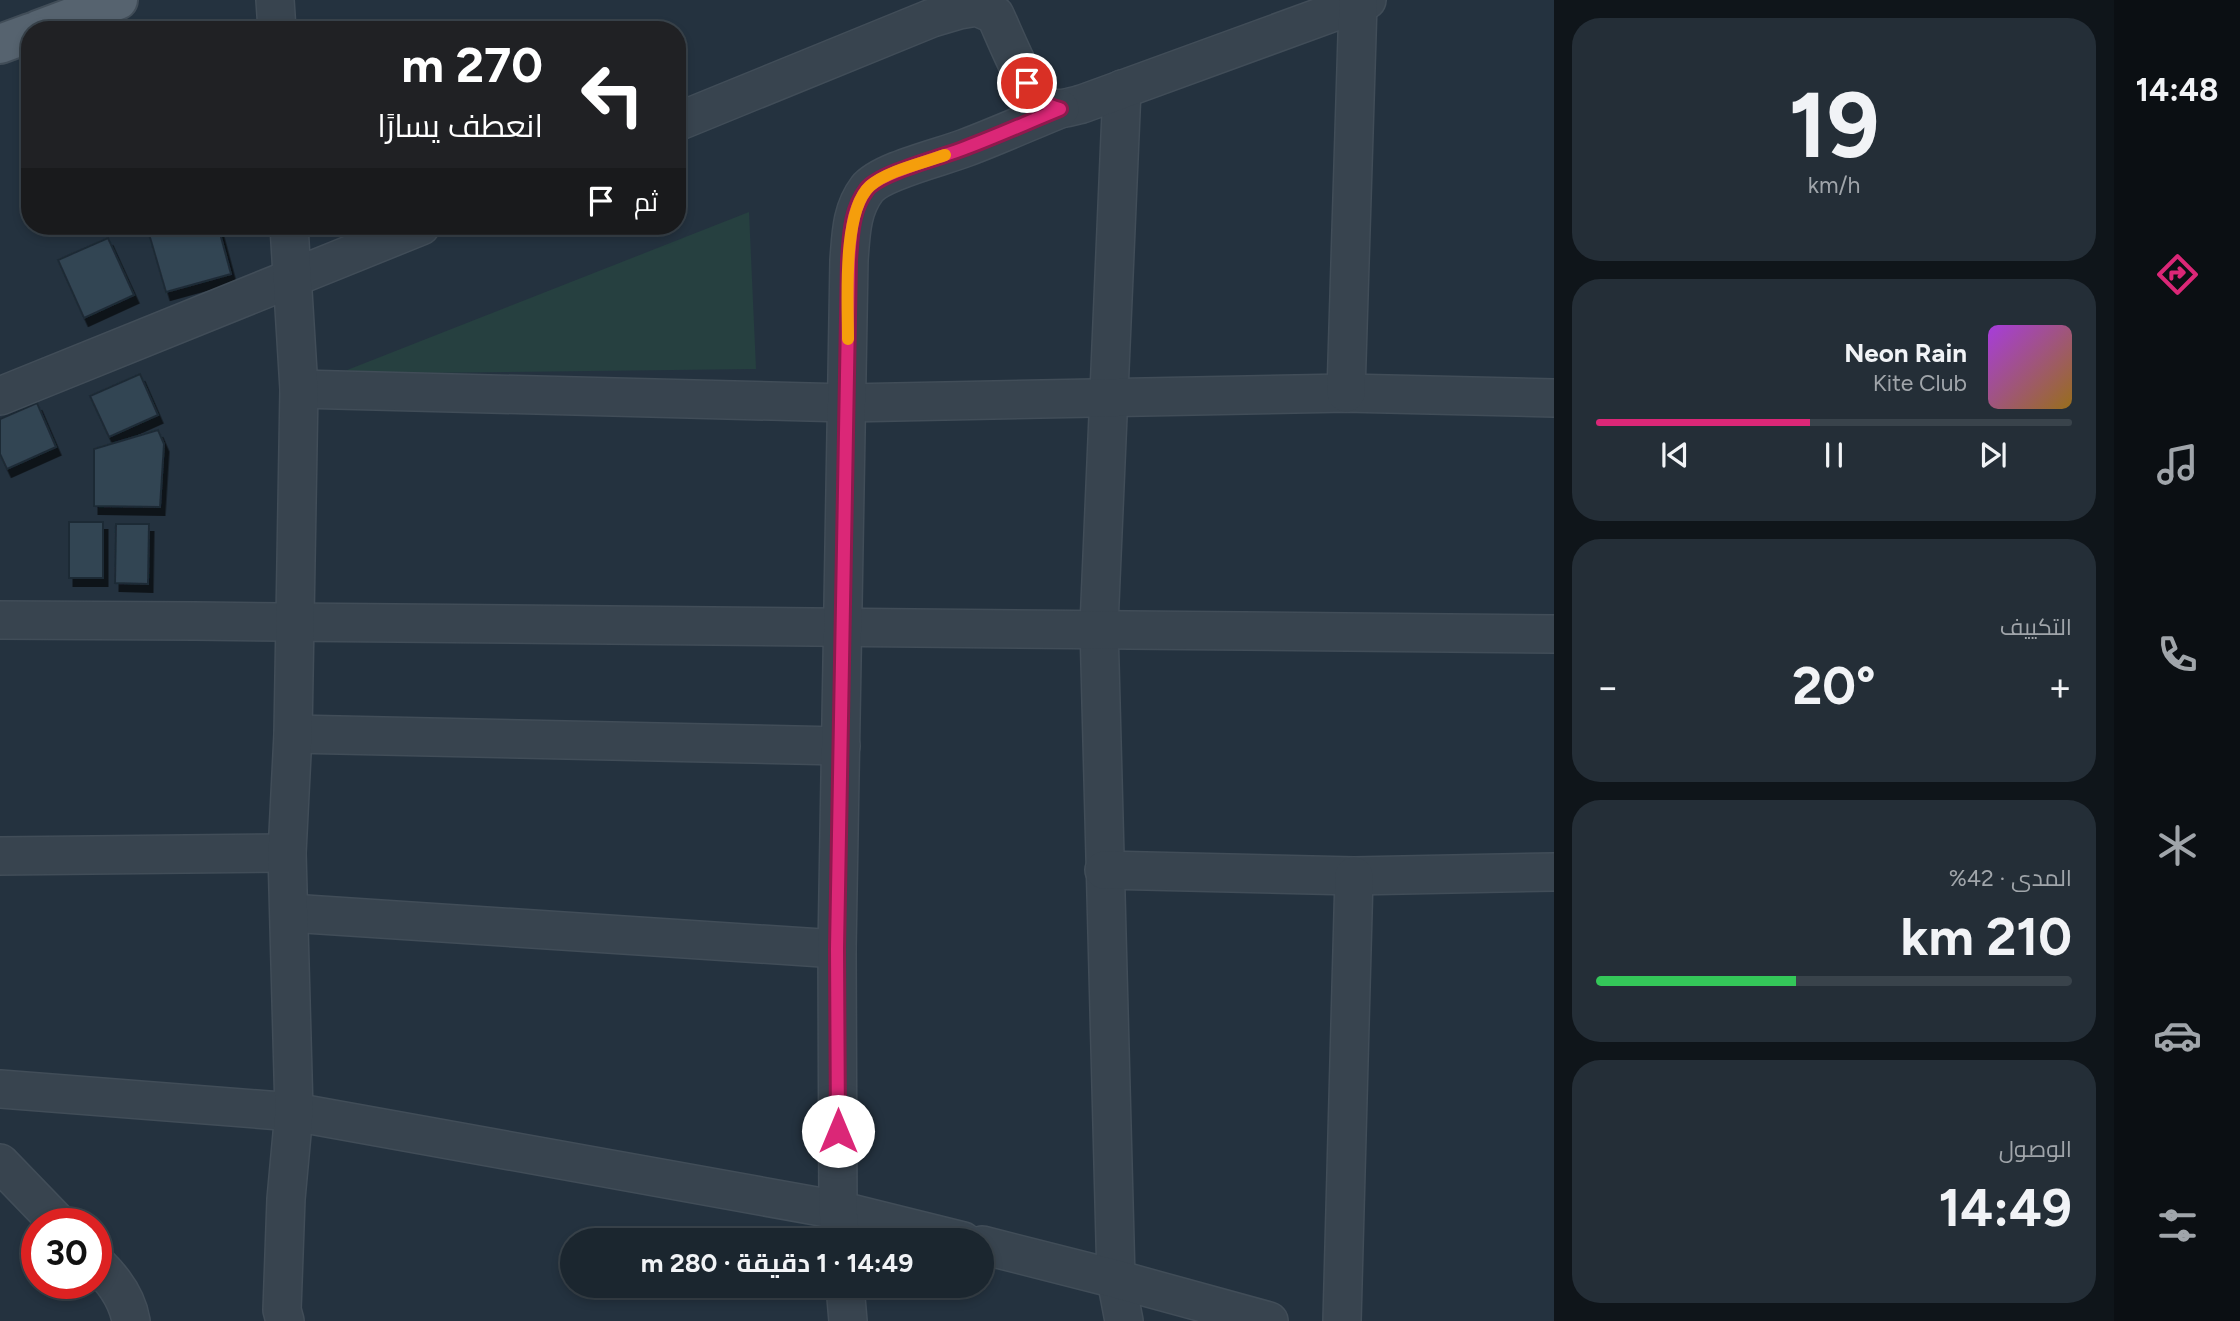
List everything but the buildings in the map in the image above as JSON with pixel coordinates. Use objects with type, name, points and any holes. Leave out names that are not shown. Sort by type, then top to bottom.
[{"type":"main road","points":[[62,21],[118,0]]},
{"type":"main road","points":[[0,44],[21,36]]},
{"type":"street","points":[[275,0],[276,21]]},
{"type":"street","points":[[839,1225],[837,949],[849,260],[853,219],[860,201],[869,187],[884,177],[1060,109],[1362,2],[1346,393]]},
{"type":"street","points":[[686,118],[932,18],[977,8],[995,15],[1035,95],[1046,106],[1060,109]]},
{"type":"street","points":[[1122,89],[1099,626],[1116,1279],[1124,1321]]},
{"type":"street","points":[[285,1321],[282,1310],[286,1199],[294,1112],[287,853],[293,734],[299,388],[290,235]]},
{"type":"street","points":[[0,396],[399,235]]},
{"type":"street","points":[[299,388],[847,403],[1346,393],[1554,398]]},
{"type":"street","points":[[0,620],[843,627],[1099,626],[1554,634]]},
{"type":"street","points":[[293,734],[841,746]]},
{"type":"street","points":[[0,856],[287,853]]},
{"type":"street","points":[[1104,870],[1354,876],[1554,872]]},
{"type":"street","points":[[1342,1321],[1354,876]]},
{"type":"street","points":[[290,914],[837,949]]},
{"type":"street","points":[[0,1090],[294,1112],[862,1228]]},
{"type":"street","points":[[0,1163],[44,1208]]},
{"type":"street","points":[[994,1248],[1269,1321]]},
{"type":"street","points":[[112,1282],[129,1310],[131,1321]]},
{"type":"street","points":[[846,1298],[848,1321]]},
{"type":"green space","points":[[749,212],[756,369],[337,374]]},
{"type":"slow traffic","points":[[848,339],[849,260],[853,219],[860,201],[869,187],[884,177],[945,155]]},
{"type":"route","points":[[838,1131],[837,949],[849,260],[853,219],[869,187],[884,177],[1060,109],[1046,106],[1027,83]]}]
